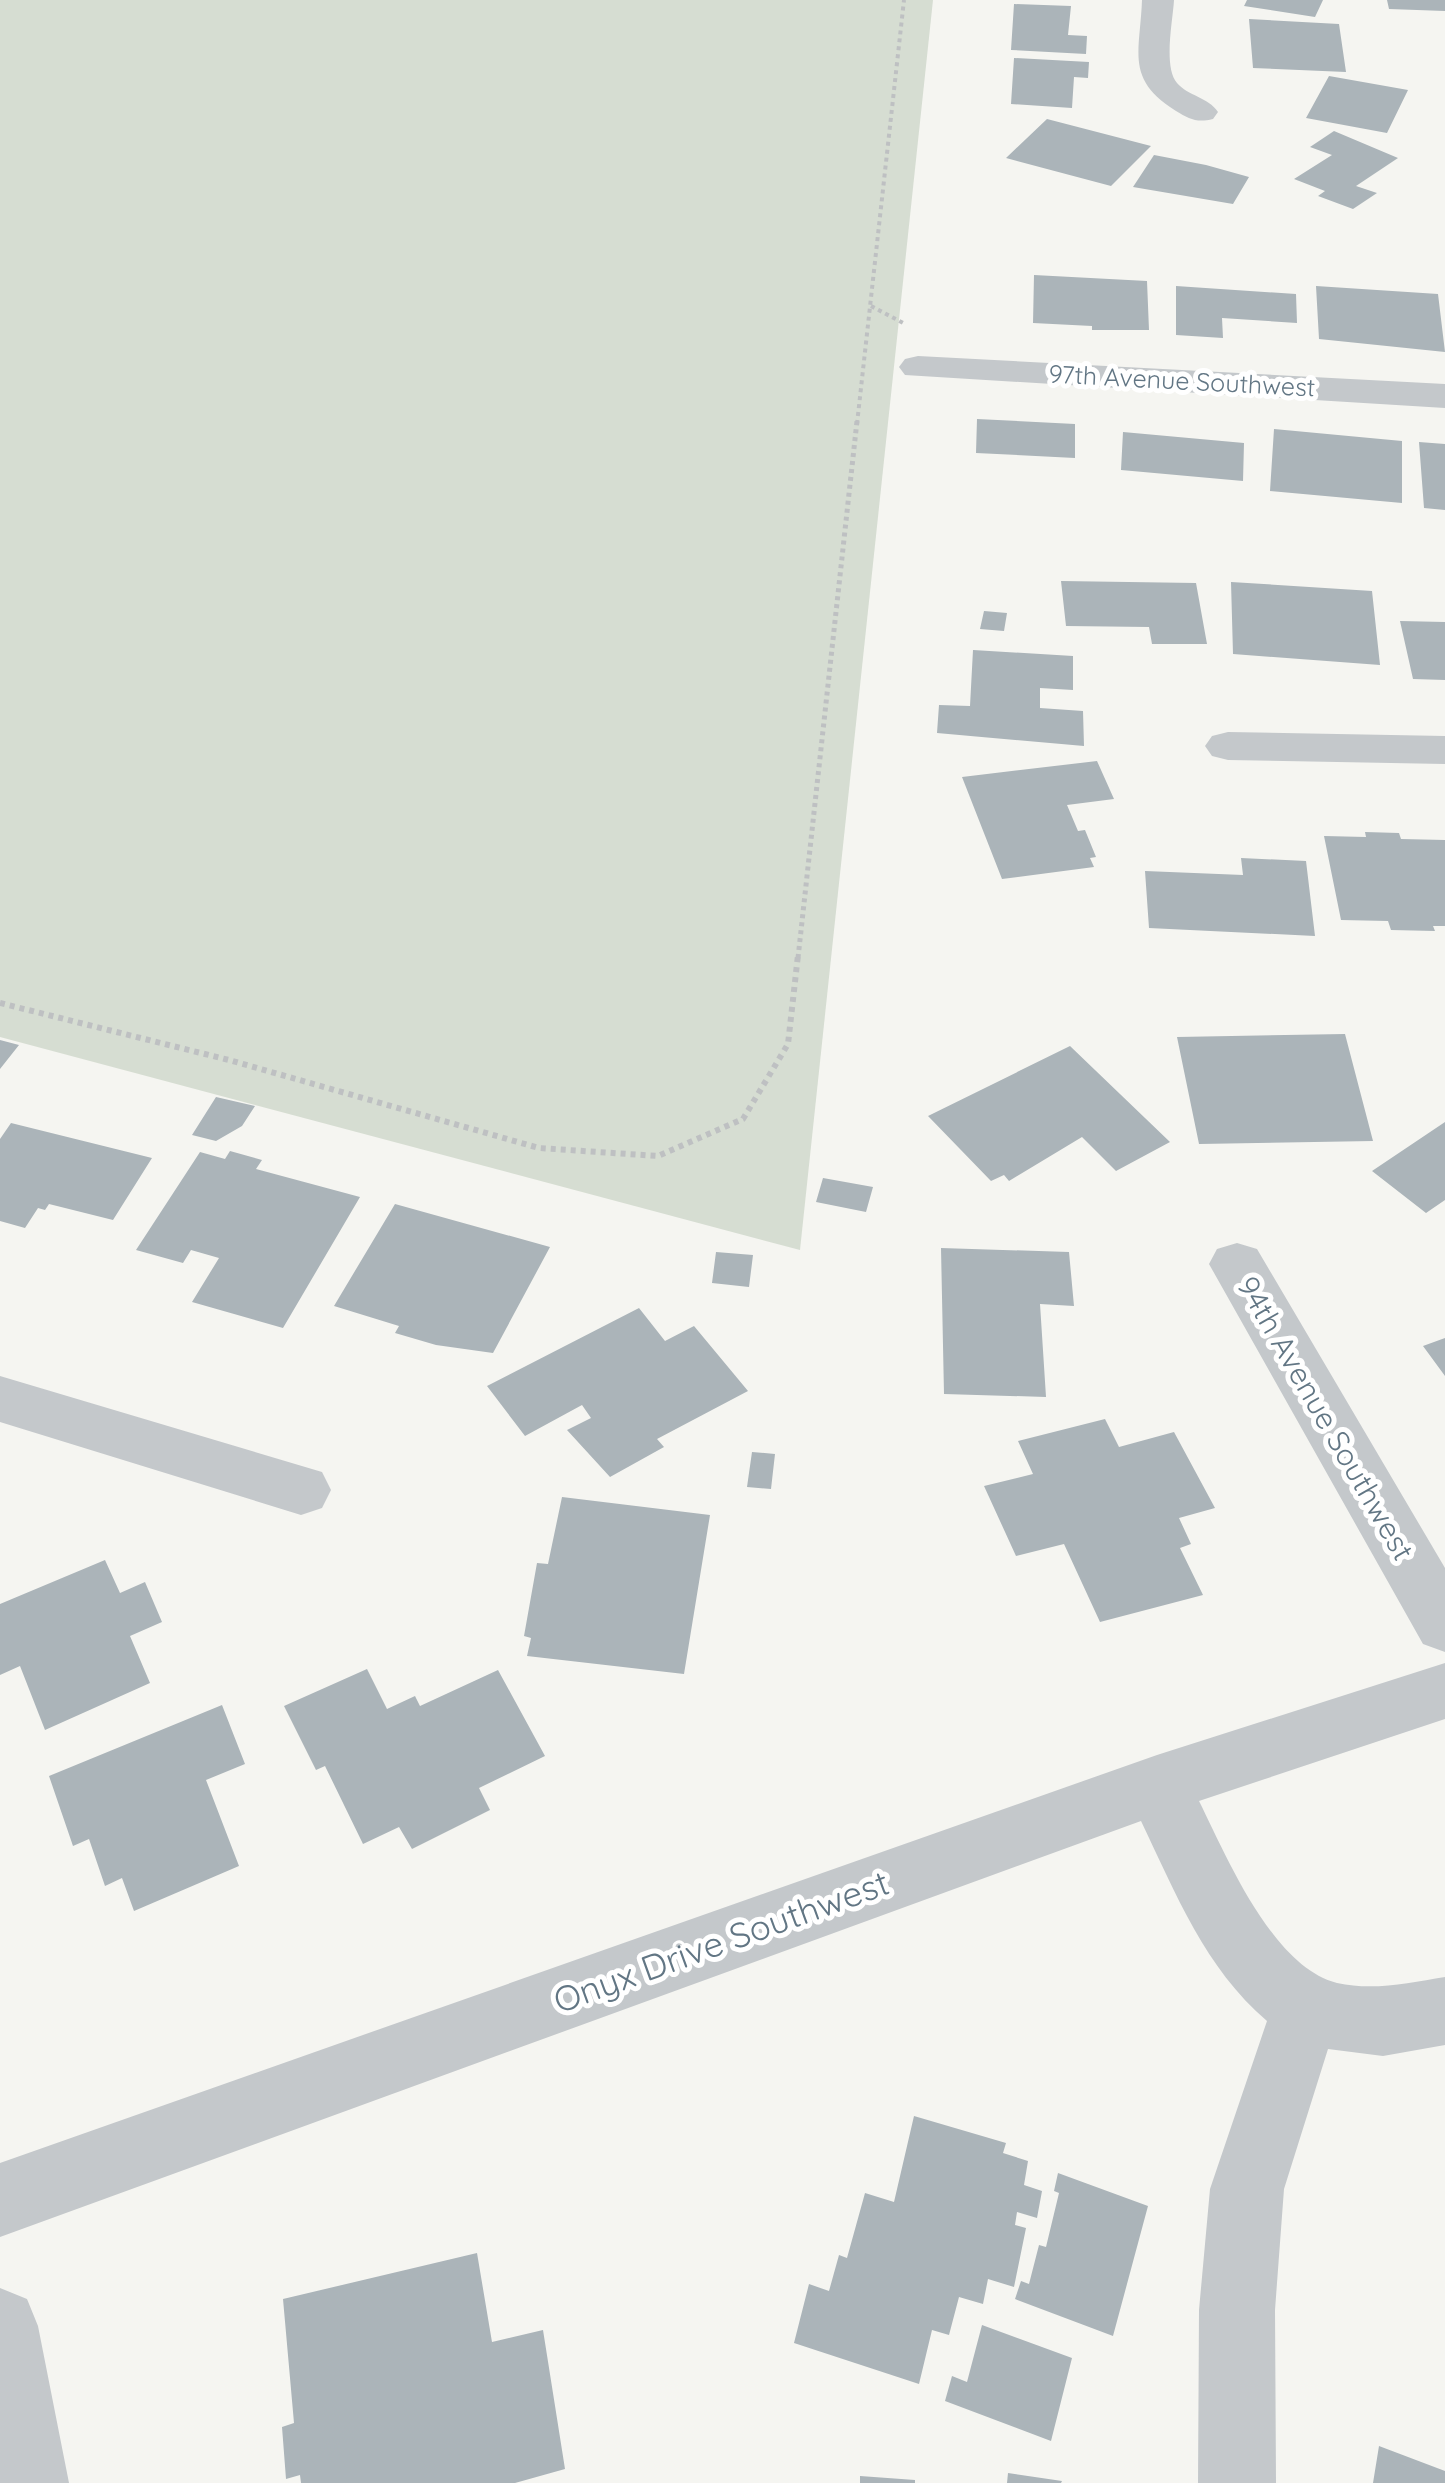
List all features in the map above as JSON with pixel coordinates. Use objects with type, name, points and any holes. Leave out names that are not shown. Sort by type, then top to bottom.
[{"type":"street","points":[[1158,0],[1155,69],[1162,88],[1201,112]]},
{"type":"street","name":"97th Avenue Southwest","points":[[918,367],[1445,396]]},
{"type":"street","points":[[1228,746],[1445,750]]},
{"type":"street","name":"94th Avenue Southwest","points":[[1238,1264],[1445,1625]]},
{"type":"street","points":[[0,1399],[301,1490]]},
{"type":"street","name":"Onyx Drive Southwest","points":[[0,2200],[1156,1784],[1445,1691]]},
{"type":"street","points":[[1156,1784],[1238,1942],[1267,1981],[1306,2010],[1356,2023],[1445,2011]]},
{"type":"street","points":[[1237,2483],[1236,2310],[1247,2189],[1306,2010]]},
{"type":"street","points":[[0,2326],[30,2483]]},
{"type":"path","points":[[0,1002],[229,1060],[539,1148],[658,1156],[743,1119],[788,1044],[904,0]]},
{"type":"shaded area","points":[[0,0],[933,0],[800,1250],[0,1037]]},
{"type":"building","points":[[1247,0],[1323,0],[1315,17],[1244,6]]},
{"type":"building","points":[[1387,0],[1445,0],[1445,11],[1389,9]]},
{"type":"building","points":[[1014,4],[1071,6],[1068,35],[1087,36],[1086,54],[1011,50]]},
{"type":"building","points":[[1249,19],[1339,24],[1346,72],[1253,68]]},
{"type":"building","points":[[1014,58],[1089,62],[1088,78],[1074,77],[1072,108],[1011,104]]},
{"type":"building","points":[[1329,76],[1408,90],[1387,133],[1306,118]]},
{"type":"building","points":[[1047,119],[1151,146],[1111,186],[1006,158]]},
{"type":"building","points":[[1334,131],[1398,158],[1356,186],[1377,193],[1353,209],[1318,196],[1325,191],[1294,179],[1332,155],[1310,147]]},
{"type":"building","points":[[1154,155],[1249,177],[1233,204],[1133,187]]},
{"type":"building","points":[[1034,275],[1147,281],[1149,330],[1092,330],[1092,326],[1033,323]]},
{"type":"building","points":[[1176,286],[1296,294],[1297,323],[1222,318],[1223,338],[1176,335]]},
{"type":"building","points":[[1316,286],[1438,294],[1445,352],[1319,339]]},
{"type":"building","points":[[977,419],[1075,424],[1075,458],[976,453]]},
{"type":"building","points":[[1274,429],[1402,441],[1402,503],[1270,491]]},
{"type":"building","points":[[1123,432],[1244,443],[1243,481],[1121,470]]},
{"type":"building","points":[[1419,442],[1445,444],[1445,510],[1424,508]]},
{"type":"building","points":[[1061,581],[1196,583],[1207,644],[1152,644],[1149,627],[1066,626]]},
{"type":"building","points":[[1231,582],[1372,591],[1380,665],[1233,654]]},
{"type":"building","points":[[984,611],[1007,613],[1004,631],[980,629]]},
{"type":"building","points":[[1400,621],[1445,622],[1445,680],[1413,679]]},
{"type":"building","points":[[973,650],[1073,656],[1073,690],[1040,688],[1040,708],[1083,711],[1084,746],[937,733],[939,705],[970,706]]},
{"type":"building","points":[[1097,761],[1114,799],[1067,805],[1078,831],[1085,830],[1096,857],[1090,858],[1094,867],[1002,879],[962,777]]},
{"type":"building","points":[[1365,832],[1399,833],[1401,839],[1445,840],[1445,926],[1433,926],[1435,931],[1391,930],[1388,921],[1341,920],[1324,836],[1366,837]]},
{"type":"building","points":[[1241,858],[1306,861],[1315,936],[1149,928],[1145,871],[1243,875]]},
{"type":"building","points":[[1345,1034],[1373,1141],[1199,1144],[1177,1037]]},
{"type":"building","points":[[0,1040],[19,1045],[0,1069]]},
{"type":"building","points":[[1070,1046],[1170,1142],[1116,1171],[1082,1137],[1009,1181],[1004,1175],[991,1181],[928,1116]]},
{"type":"building","points":[[216,1097],[255,1106],[242,1126],[216,1141],[192,1135]]},
{"type":"building","points":[[1445,1122],[1445,1200],[1426,1213],[1372,1171]]},
{"type":"building","points":[[11,1123],[152,1158],[113,1220],[49,1204],[45,1210],[38,1208],[25,1228],[0,1221],[0,1139]]},
{"type":"building","points":[[230,1151],[262,1160],[256,1169],[360,1197],[283,1328],[192,1302],[219,1258],[191,1250],[183,1263],[136,1250],[200,1152],[225,1159]]},
{"type":"building","points":[[823,1178],[873,1187],[866,1212],[816,1202]]},
{"type":"building","points":[[395,1204],[550,1247],[493,1353],[436,1345],[395,1333],[399,1326],[334,1306]]},
{"type":"building","points":[[941,1248],[1069,1252],[1074,1306],[1040,1304],[1046,1397],[944,1394]]},
{"type":"building","points":[[716,1252],[753,1255],[749,1287],[712,1283]]},
{"type":"building","points":[[639,1308],[665,1341],[694,1326],[748,1391],[657,1439],[664,1447],[610,1477],[567,1430],[591,1418],[582,1405],[525,1436],[487,1386]]},
{"type":"building","points":[[1445,1338],[1445,1376],[1423,1346]]},
{"type":"building","points":[[1105,1419],[1119,1447],[1174,1432],[1215,1508],[1179,1518],[1191,1544],[1180,1548],[1203,1595],[1100,1622],[1064,1544],[1016,1556],[984,1486],[1033,1474],[1018,1441]]},
{"type":"building","points":[[752,1452],[775,1454],[771,1489],[747,1487]]},
{"type":"building","points":[[562,1497],[710,1515],[684,1674],[527,1656],[531,1638],[524,1636],[537,1563],[548,1564]]},
{"type":"building","points":[[105,1560],[120,1593],[145,1582],[162,1622],[130,1636],[150,1683],[45,1730],[20,1666],[0,1675],[0,1604]]},
{"type":"building","points":[[367,1669],[387,1709],[415,1696],[420,1706],[498,1670],[545,1756],[479,1788],[490,1810],[412,1849],[399,1827],[363,1844],[325,1766],[316,1770],[284,1706]]},
{"type":"building","points":[[222,1705],[245,1764],[206,1780],[239,1866],[134,1911],[122,1878],[105,1886],[89,1839],[73,1846],[49,1776]]},
{"type":"building","points":[[914,2116],[1006,2143],[1003,2153],[1028,2161],[1024,2185],[1042,2191],[1037,2218],[1017,2212],[1015,2225],[1026,2228],[1014,2287],[988,2279],[983,2304],[959,2297],[949,2335],[932,2330],[919,2384],[794,2343],[809,2284],[829,2291],[839,2255],[847,2258],[865,2193],[894,2202]]},
{"type":"building","points":[[1058,2173],[1148,2206],[1113,2336],[1015,2299],[1021,2281],[1029,2284],[1039,2245],[1046,2247],[1059,2193],[1054,2191]]},
{"type":"building","points":[[477,2253],[492,2342],[543,2330],[565,2469],[515,2483],[301,2483],[300,2475],[286,2479],[282,2427],[294,2423],[283,2299]]},
{"type":"building","points":[[982,2325],[1072,2358],[1051,2441],[945,2401],[952,2376],[967,2382]]},
{"type":"building","points":[[1379,2446],[1445,2471],[1445,2483],[1373,2483]]},
{"type":"building","points":[[1008,2473],[1062,2481],[1007,2483]]},
{"type":"building","points":[[860,2476],[915,2480],[915,2483],[860,2483]]}]
